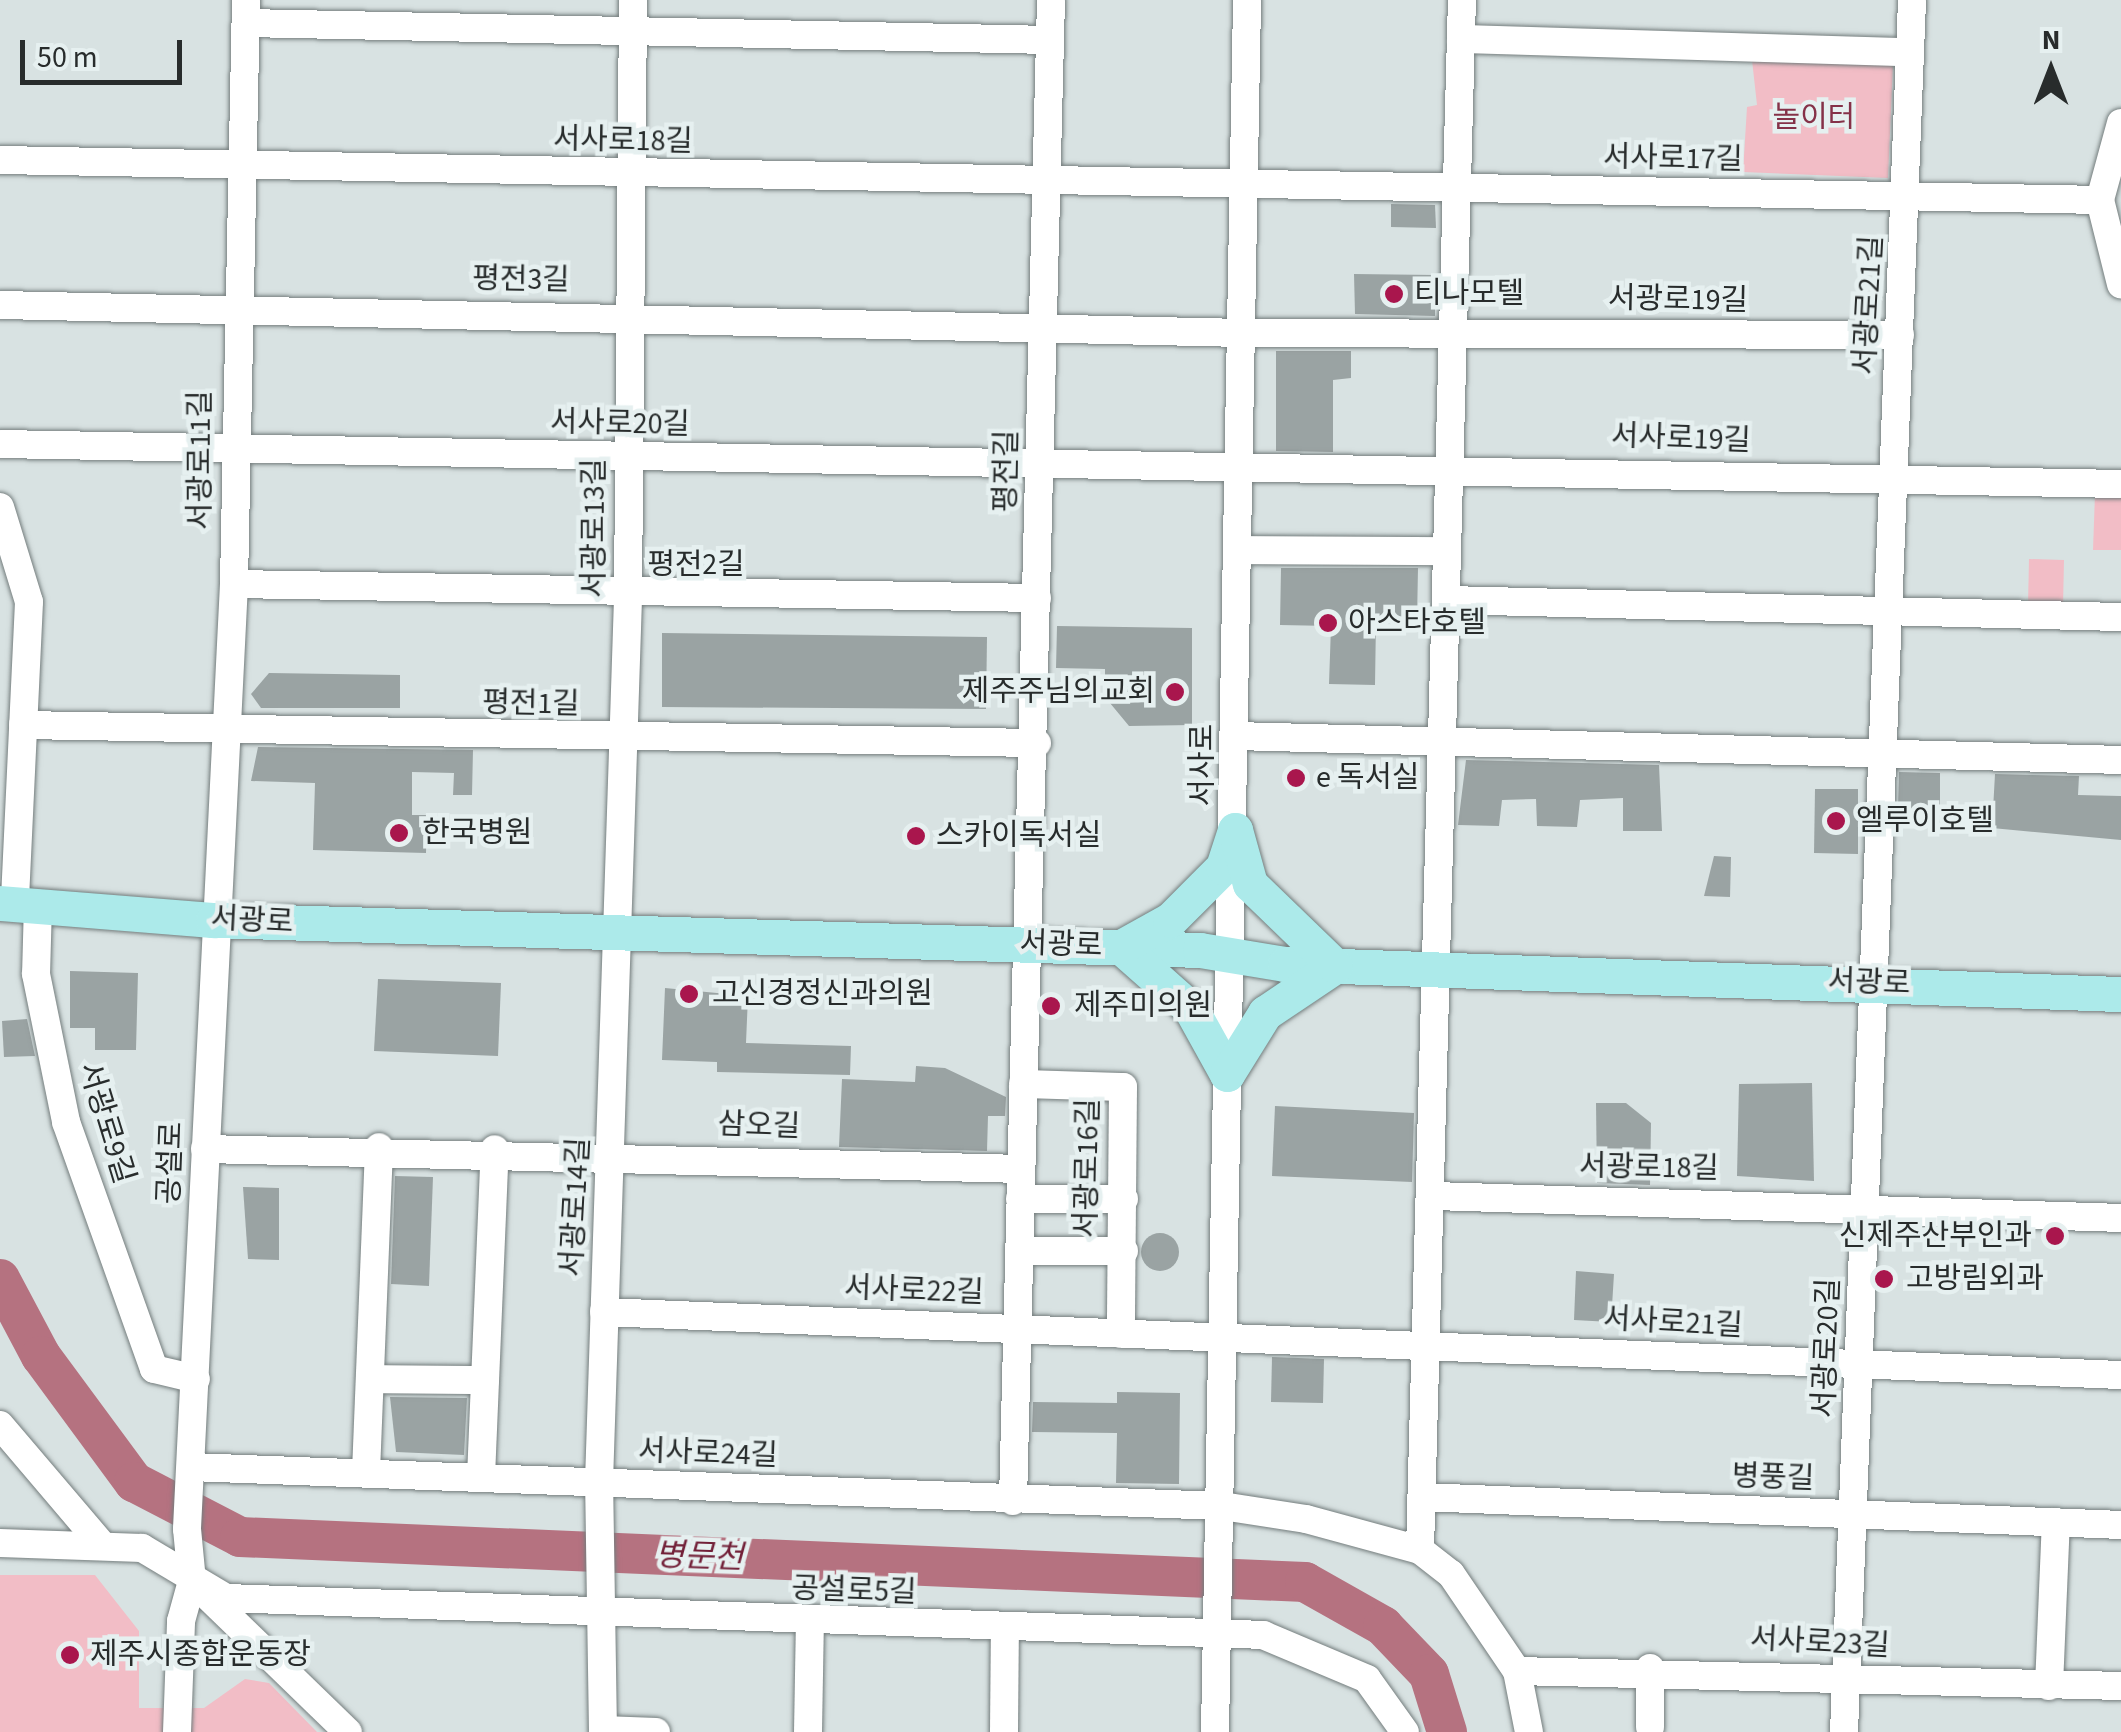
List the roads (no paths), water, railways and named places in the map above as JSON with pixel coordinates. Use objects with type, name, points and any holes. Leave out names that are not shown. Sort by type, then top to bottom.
[{"type":"main road","points":[[1235,830],[1250,884],[1335,966],[1266,1013],[1227,1074],[1191,1009],[1121,947],[1171,919],[1224,867],[1235,830]]},
{"type":"main road","name":"서광로","points":[[18,904],[214,920],[616,935],[1030,943],[1231,953],[1335,966],[2121,994]]},
{"type":"street","name":"평전길","points":[[1030,943],[1038,743],[1042,323],[1051,0]]},
{"type":"street","name":"서사로","points":[[1218,1626],[1247,0]]},
{"type":"street","points":[[1420,1550],[1424,1343],[1434,1196],[1446,737],[1446,550],[1453,466],[1462,0]]},
{"type":"street","name":"서광로21길","points":[[1873,983],[1912,0]]},
{"type":"street","points":[[246,12],[632,13],[1050,40]]},
{"type":"street","name":"서광로11길","points":[[214,920],[234,584],[232,446],[246,12]]},
{"type":"street","name":"서광로13길","points":[[616,935],[628,597],[626,314],[632,13]]},
{"type":"street","points":[[1462,38],[1910,52]]},
{"type":"street","points":[[2121,123],[2100,200],[2121,284]]},
{"type":"street","name":"서사로18길","points":[[0,160],[240,168],[1244,185]]},
{"type":"street","name":"서사로17길","points":[[1244,185],[2100,200]]},
{"type":"street","name":"평전3길","points":[[0,305],[1042,323],[1239,333]]},
{"type":"street","name":"서광로19길","points":[[1239,333],[1456,330],[1900,335]]},
{"type":"street","name":"서사로20길","points":[[0,444],[1238,467]]},
{"type":"street","name":"서사로19길","points":[[1238,467],[1453,466],[2121,484]]},
{"type":"street","name":"서광로9길","points":[[0,506],[28,602],[18,904],[66,1122],[154,1368],[196,1380]]},
{"type":"street","points":[[1238,550],[1446,550]]},
{"type":"street","name":"평전2길","points":[[234,584],[628,597],[1038,598]]},
{"type":"street","points":[[1448,600],[2121,617]]},
{"type":"street","name":"평전1길","points":[[23,725],[1038,743]]},
{"type":"street","points":[[1235,736],[1446,737],[2121,760]]},
{"type":"street","name":"공설로","points":[[192,1581],[187,1529],[214,920]]},
{"type":"street","name":"서광로14길","points":[[603,1731],[600,1490],[616,935]]},
{"type":"street","points":[[1013,1500],[1030,943]]},
{"type":"street","name":"서광로20길","points":[[1844,1732],[1873,983]]},
{"type":"street","name":"서광로16길","points":[[1020,1252],[1124,1251],[1124,1087],[1024,1084]]},
{"type":"street","points":[[366,1472],[379,1147]]},
{"type":"street","name":"삼오길","points":[[204,1149],[379,1147],[1021,1168]]},
{"type":"street","points":[[482,1477],[495,1150]]},
{"type":"street","name":"서광로18길","points":[[1434,1196],[1863,1206]]},
{"type":"street","points":[[1020,1199],[1124,1199]]},
{"type":"street","points":[[1863,1206],[2121,1218]]},
{"type":"street","points":[[1121,1334],[1124,1251]]},
{"type":"street","name":"서사로22길","points":[[604,1312],[1221,1336]]},
{"type":"street","name":"서사로21길","points":[[1221,1336],[2121,1375]]},
{"type":"street","points":[[370,1380],[485,1380]]},
{"type":"street","points":[[0,1425],[102,1545]]},
{"type":"street","name":"서사로24길","points":[[191,1467],[482,1477],[600,1490],[1013,1500],[1222,1519]]},
{"type":"street","name":"병풍길","points":[[1422,1497],[2121,1525]]},
{"type":"street","points":[[1222,1519],[1420,1550],[1452,1574],[1517,1671],[1529,1732]]},
{"type":"street","points":[[2050,1686],[2056,1522]]},
{"type":"street","points":[[0,1543],[142,1548],[192,1581],[348,1732]]},
{"type":"street","points":[[177,1732],[181,1620],[192,1581]]},
{"type":"street","name":"공설로5길","points":[[192,1581],[226,1598],[602,1604],[810,1622],[1005,1627],[1218,1626],[1263,1636],[1367,1679],[1405,1732]]},
{"type":"street","points":[[808,1732],[810,1622]]},
{"type":"street","points":[[1216,1732],[1218,1626]]},
{"type":"street","points":[[1004,1732],[1005,1627]]},
{"type":"street","points":[[1650,1668],[1650,1726]]},
{"type":"street","name":"서사로23길","points":[[1517,1671],[1650,1668],[2121,1686]]},
{"type":"street","points":[[603,1731],[656,1732]]},
{"type":"waterway","name":"병문천","points":[[0,1279],[41,1356],[134,1482],[240,1537],[1305,1582],[1383,1626],[1429,1674],[1447,1732]]},
{"type":"place","name":"티나모텔","points":[[1394,294]]},
{"type":"place","name":"아스타호텔","points":[[1328,623]]},
{"type":"place","name":"제주주님의교회","points":[[1175,692]]},
{"type":"place","name":"e 독서실","points":[[1296,778]]},
{"type":"place","name":"엘루이호텔","points":[[1836,821]]},
{"type":"place","name":"한국병원","points":[[399,833]]},
{"type":"place","name":"스카이독서실","points":[[916,836]]},
{"type":"place","name":"고신경정신과의원","points":[[689,994]]},
{"type":"place","name":"제주미의원","points":[[1051,1006]]},
{"type":"place","name":"신제주산부인과","points":[[2055,1236]]},
{"type":"place","name":"고방림외과","points":[[1884,1279]]},
{"type":"place","name":"제주시종합운동장","points":[[70,1655]]},
{"type":"park label","name":"놀이터","points":[[1814,118]]}]
